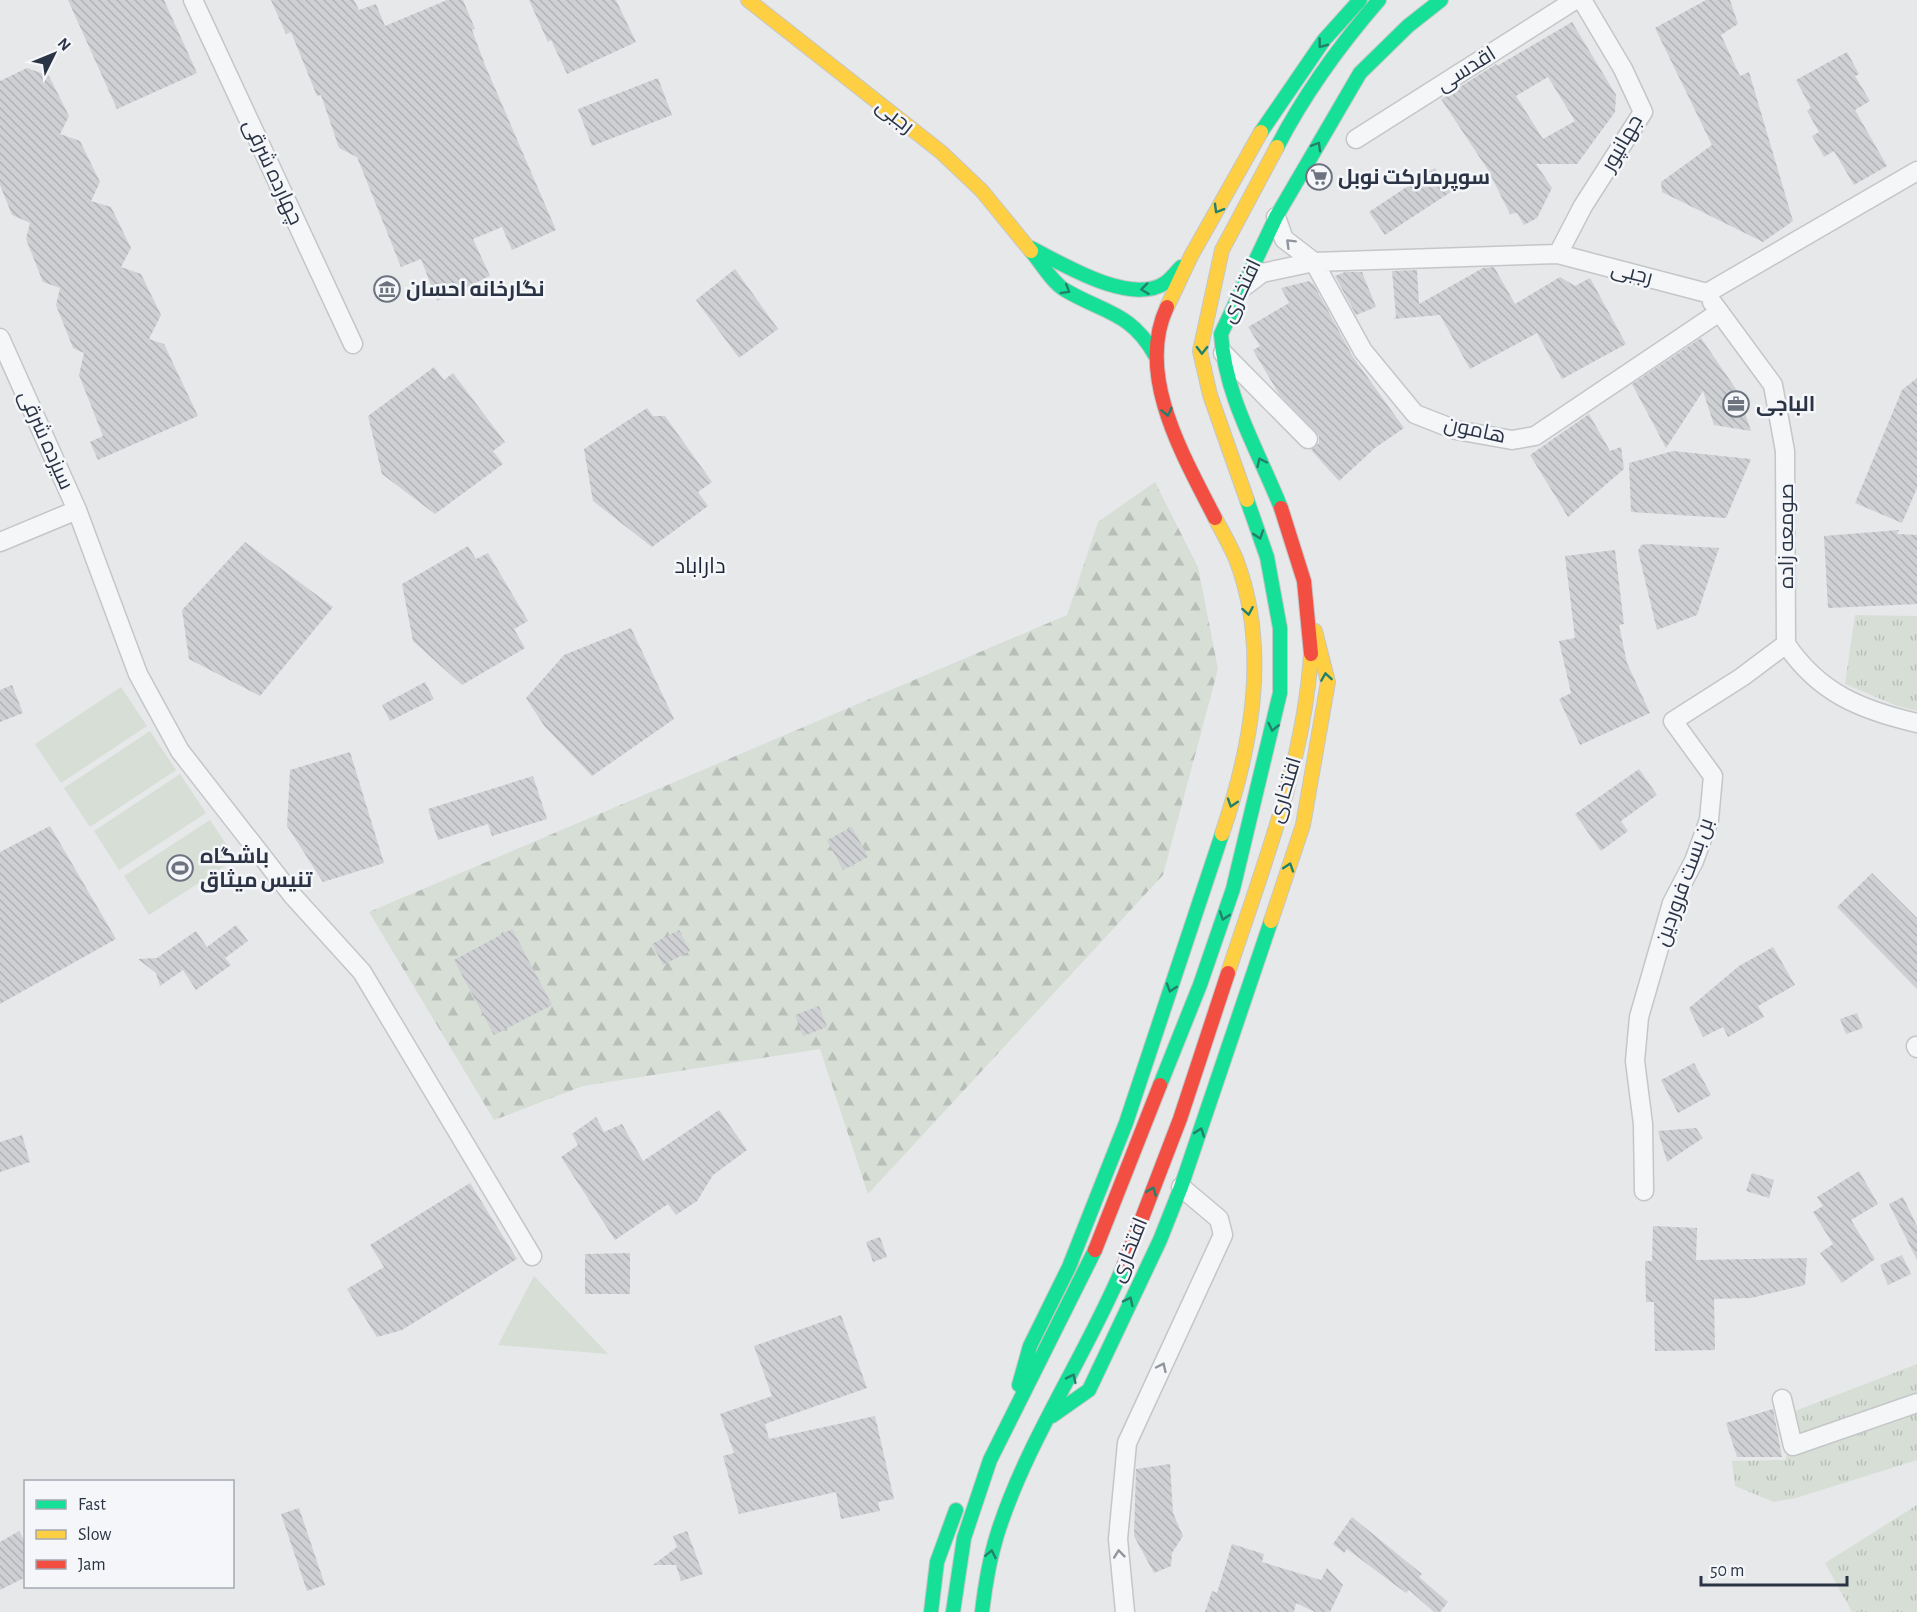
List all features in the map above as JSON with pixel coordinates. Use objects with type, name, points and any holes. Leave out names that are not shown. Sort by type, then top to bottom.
[{"type":"main road","name":"رجبی","points":[[748,0],[940,152],[982,191],[1063,289],[1106,309],[1134,326],[1145,337],[1155,355]]},
{"type":"main road","points":[[1010,1416],[1030,1346],[1069,1267],[1126,1123],[1238,787],[1255,697],[1254,653],[1249,609],[1236,559],[1172,431],[1155,355],[1164,313],[1191,256],[1273,112],[1324,40],[1360,0]]},
{"type":"main road","name":"افتخاری","points":[[953,1612],[964,1538],[990,1460],[1010,1416],[1065,1335],[1092,1257],[1204,974],[1235,879],[1280,693],[1280,628],[1267,557],[1210,395],[1200,351],[1222,250],[1297,109],[1337,49],[1379,0]]},
{"type":"main road","name":"افتخاری","points":[[982,1612],[995,1536],[1008,1502],[1089,1342],[1124,1264],[1198,1068],[1296,756],[1309,680],[1311,614],[1299,556],[1274,489],[1240,417],[1221,351],[1221,334],[1239,290],[1276,217],[1360,73],[1408,26],[1441,0]]},
{"type":"main road","name":"رجبی","points":[[1028,247],[1102,282],[1133,290],[1153,289],[1165,284],[1191,256]]},
{"type":"main road","points":[[1052,1416],[1089,1390],[1160,1240],[1182,1187],[1303,825],[1328,682],[1311,614]]},
{"type":"main road","points":[[1065,1335],[1077,1346],[1089,1342]]},
{"type":"main road","points":[[931,1612],[937,1562],[957,1508],[971,1483],[990,1460]]},
{"type":"street","name":"چهارده شرقی","points":[[193,0],[353,344]]},
{"type":"street","name":"اقدسی","points":[[1356,139],[1575,0]]},
{"type":"street","name":"جهانپور","points":[[1558,254],[1583,206],[1643,112],[1623,69],[1582,0]]},
{"type":"street","points":[[1707,293],[1917,171]]},
{"type":"street","points":[[1276,217],[1284,239],[1314,262]]},
{"type":"street","name":"رجبی","points":[[1239,290],[1262,273],[1314,262],[1558,254],[1707,293]]},
{"type":"street","name":"هامون","points":[[1314,262],[1363,351],[1415,414],[1456,430],[1512,440],[1535,436],[1718,313]]},
{"type":"street","name":"صومعه زاده","points":[[1707,293],[1718,313],[1773,386],[1785,451],[1786,644]]},
{"type":"street","name":"سیزده شرقی","points":[[0,338],[77,510],[138,674],[180,751],[293,896],[362,972],[532,1256]]},
{"type":"street","points":[[1221,351],[1308,439]]},
{"type":"street","points":[[0,542],[77,510]]},
{"type":"street","points":[[1786,644],[1801,667],[1835,695],[1892,717],[1917,723]]},
{"type":"street","name":"بن بست فروردین","points":[[1644,1191],[1643,1124],[1635,1061],[1639,1017],[1672,903],[1694,861],[1709,820],[1713,776],[1673,721],[1786,644]]},
{"type":"street","points":[[1125,1612],[1118,1539],[1127,1443],[1223,1235],[1219,1219],[1182,1187]]},
{"type":"street","points":[[1782,1399],[1793,1446],[1917,1403]]},
{"type":"green space","points":[[1155,482],[1198,567],[1218,669],[1163,875],[868,1194],[820,1049],[583,1086],[494,1120],[369,912],[1067,615],[1098,522]]},
{"type":"green space","points":[[1855,615],[1917,616],[1917,711],[1895,705],[1845,684]]},
{"type":"green space","points":[[121,687],[147,726],[61,783],[35,744]]},
{"type":"green space","points":[[150,731],[176,770],[90,827],[64,788]]},
{"type":"green space","points":[[180,774],[206,813],[119,870],[94,831]]},
{"type":"green space","name":"باشگاه تنيس ميثاق","points":[[210,820],[236,859],[149,915],[124,876]]},
{"type":"green space","points":[[534,1276],[608,1354],[498,1345]]},
{"type":"green space","points":[[1917,1364],[1917,1460],[1796,1498],[1774,1502],[1735,1486],[1732,1461],[1786,1460],[1790,1413]]},
{"type":"green space","points":[[1917,1505],[1917,1612],[1852,1612],[1825,1563]]},
{"type":"building","points":[[68,0],[164,0],[197,73],[117,109]]},
{"type":"building","points":[[271,0],[354,0],[359,10],[376,4],[385,26],[447,0],[463,0],[475,29],[472,30],[485,65],[556,230],[512,250],[502,227],[473,239],[490,276],[437,301],[421,259],[401,267],[357,157],[339,148],[321,95],[317,96],[291,32],[286,34]]},
{"type":"building","points":[[529,0],[616,0],[636,42],[567,74],[551,40],[548,42]]},
{"type":"building","points":[[1706,0],[1730,0],[1738,24],[1721,35],[1740,76],[1749,72],[1793,221],[1763,242],[1662,192],[1661,182],[1712,145],[1655,28]]},
{"type":"building","points":[[1572,22],[1616,95],[1615,112],[1577,164],[1536,164],[1552,188],[1537,218],[1524,225],[1517,213],[1510,214],[1488,170],[1441,99],[1496,64],[1497,66]],"holes":[[[1548,77],[1575,121],[1543,139],[1516,96]]]},
{"type":"building","points":[[1847,52],[1859,74],[1855,76],[1870,101],[1855,110],[1887,166],[1854,185],[1834,151],[1824,157],[1812,136],[1819,132],[1807,111],[1811,108],[1796,80]]},
{"type":"building","points":[[27,68],[49,76],[69,116],[60,134],[80,141],[100,182],[91,201],[111,207],[131,248],[121,267],[141,274],[161,315],[149,339],[164,344],[198,416],[98,460],[90,442],[103,436],[79,375],[84,353],[73,348],[56,305],[60,288],[43,282],[26,239],[30,223],[12,215],[0,185],[0,81]]},
{"type":"building","points":[[658,78],[672,115],[592,146],[578,109]]},
{"type":"building","points":[[1435,168],[1451,192],[1385,235],[1369,212]]},
{"type":"building","points":[[1494,267],[1515,304],[1560,277],[1575,286],[1590,278],[1626,344],[1562,379],[1537,333],[1470,369],[1440,315],[1393,319],[1396,317],[1392,271],[1417,270],[1419,304],[1483,268]]},
{"type":"building","points":[[735,269],[778,329],[739,358],[696,300]]},
{"type":"building","points":[[1345,272],[1362,272],[1376,307],[1356,315],[1335,276]]},
{"type":"building","points":[[1309,281],[1314,285],[1353,357],[1404,428],[1375,448],[1339,481],[1311,450],[1319,443],[1319,436],[1279,394],[1253,350],[1260,346],[1248,327],[1289,303],[1281,288]]},
{"type":"building","points":[[1701,338],[1738,392],[1751,431],[1714,425],[1703,391],[1666,448],[1632,384]]},
{"type":"building","points":[[434,367],[444,380],[453,373],[505,442],[493,451],[503,464],[435,514],[382,474],[368,416]]},
{"type":"building","points":[[1917,378],[1917,488],[1902,523],[1855,503],[1902,390]]},
{"type":"building","points":[[647,408],[653,416],[665,416],[712,482],[698,492],[708,506],[652,547],[593,501],[584,449]]},
{"type":"building","points":[[1589,414],[1610,451],[1621,447],[1624,469],[1568,517],[1530,455]]},
{"type":"building","points":[[1673,451],[1751,459],[1726,518],[1631,512],[1629,463]]},
{"type":"building","points":[[1899,530],[1897,534],[1917,535],[1917,604],[1828,608],[1824,536]]},
{"type":"building","points":[[245,542],[333,607],[260,696],[189,659],[182,610]]},
{"type":"building","points":[[1641,545],[1719,548],[1697,615],[1657,630],[1638,551]]},
{"type":"building","points":[[468,546],[476,559],[488,553],[528,621],[514,629],[525,648],[462,685],[413,641],[402,584]]},
{"type":"building","points":[[1615,550],[1624,624],[1619,625],[1627,663],[1650,713],[1580,745],[1559,699],[1571,693],[1559,641],[1575,638],[1565,556]]},
{"type":"building","points":[[631,628],[674,719],[592,776],[545,727],[526,698],[564,655]]},
{"type":"building","points":[[425,682],[434,699],[390,721],[382,705]]},
{"type":"building","points":[[12,685],[23,713],[0,722],[0,690]]},
{"type":"building","points":[[350,752],[384,863],[323,882],[287,826],[290,770]]},
{"type":"building","points":[[1639,769],[1657,795],[1621,821],[1628,831],[1601,851],[1575,814]]},
{"type":"building","points":[[533,776],[547,819],[492,836],[488,824],[438,840],[428,809]]},
{"type":"building","points":[[50,826],[116,939],[0,1004],[0,852]]},
{"type":"building","points":[[852,827],[868,857],[843,870],[827,840]]},
{"type":"building","points":[[1872,873],[1917,918],[1917,989],[1837,907]]},
{"type":"building","points":[[236,925],[248,941],[225,958],[231,965],[196,990],[183,970],[160,986],[156,973],[138,959],[157,958],[196,931],[207,947]]},
{"type":"building","points":[[512,929],[552,1005],[494,1035],[454,960]]},
{"type":"building","points":[[679,930],[690,951],[663,965],[652,944]]},
{"type":"building","points":[[1773,947],[1795,985],[1758,1006],[1764,1017],[1728,1037],[1723,1027],[1703,1037],[1689,1008],[1739,966]]},
{"type":"building","points":[[819,1006],[827,1027],[803,1036],[795,1015]]},
{"type":"building","points":[[1857,1013],[1863,1028],[1846,1034],[1840,1019]]},
{"type":"building","points":[[1694,1063],[1711,1095],[1678,1113],[1661,1080]]},
{"type":"building","points":[[719,1110],[747,1150],[713,1175],[697,1201],[676,1215],[668,1204],[615,1240],[561,1157],[578,1145],[572,1134],[596,1117],[604,1132],[622,1124],[643,1161]]},
{"type":"building","points":[[1696,1128],[1703,1138],[1667,1162],[1658,1131]]},
{"type":"building","points":[[22,1135],[30,1162],[0,1172],[0,1142]]},
{"type":"building","points":[[1859,1171],[1878,1204],[1851,1220],[1875,1259],[1842,1283],[1820,1253],[1833,1244],[1813,1212],[1823,1206],[1817,1197]]},
{"type":"building","points":[[1752,1173],[1774,1180],[1769,1198],[1746,1191]]},
{"type":"building","points":[[470,1183],[517,1259],[402,1330],[377,1337],[347,1289],[384,1267],[370,1245]]},
{"type":"building","points":[[1903,1197],[1917,1226],[1917,1260],[1889,1204]]},
{"type":"building","points":[[1653,1226],[1697,1228],[1696,1260],[1807,1258],[1805,1285],[1751,1298],[1714,1299],[1715,1350],[1655,1351],[1654,1302],[1646,1302],[1645,1261],[1652,1261]]},
{"type":"building","points":[[880,1237],[887,1257],[873,1262],[866,1242]]},
{"type":"building","points":[[630,1253],[630,1294],[585,1294],[585,1254]]},
{"type":"building","points":[[1902,1255],[1911,1274],[1888,1285],[1880,1265]]},
{"type":"building","points":[[841,1315],[867,1388],[765,1424],[769,1439],[875,1416],[894,1499],[878,1502],[880,1511],[841,1519],[836,1492],[739,1514],[723,1456],[734,1453],[720,1414],[772,1396],[754,1346]]},
{"type":"building","points":[[1773,1409],[1782,1457],[1737,1457],[1726,1423]]},
{"type":"building","points":[[1170,1464],[1173,1513],[1183,1536],[1172,1553],[1171,1566],[1154,1573],[1134,1536],[1136,1469]]},
{"type":"building","points":[[299,1508],[325,1585],[307,1591],[281,1514]]},
{"type":"building","points":[[1352,1517],[1422,1574],[1419,1577],[1448,1602],[1440,1612],[1434,1612],[1409,1590],[1406,1593],[1347,1549],[1344,1553],[1333,1544]]},
{"type":"building","points":[[19,1531],[24,1540],[24,1578],[0,1590],[0,1542]]},
{"type":"building","points":[[687,1531],[703,1574],[681,1581],[676,1565],[653,1565],[677,1547],[673,1536]]},
{"type":"building","points":[[1232,1544],[1264,1554],[1262,1562],[1321,1580],[1327,1568],[1343,1585],[1330,1612],[1315,1612],[1296,1603],[1294,1612],[1205,1612],[1212,1591],[1217,1593]]},
{"type":"traffic: fast","points":[[1261,132],[1324,40],[1360,0]]},
{"type":"traffic: fast","points":[[1277,147],[1324,70],[1379,0]]},
{"type":"traffic: fast","points":[[1281,508],[1236,401],[1229,380],[1221,334],[1276,217],[1360,73],[1408,26],[1441,0]]},
{"type":"traffic: fast","points":[[1031,248],[1097,280],[1134,289],[1151,289],[1165,283],[1181,267]]},
{"type":"traffic: fast","points":[[1031,251],[1060,287],[1126,322],[1146,341],[1155,355]]},
{"type":"traffic: fast","points":[[1160,1085],[1200,985],[1233,889],[1280,693],[1280,628],[1267,557],[1247,500]]},
{"type":"traffic: fast","points":[[1019,1385],[1030,1346],[1069,1267],[1126,1123],[1222,834]]},
{"type":"traffic: fast","points":[[1052,1416],[1089,1390],[1160,1240],[1181,1187],[1271,921]]},
{"type":"traffic: fast","points":[[953,1612],[964,1538],[990,1460],[1095,1250]]},
{"type":"traffic: fast","points":[[982,1612],[992,1554],[1009,1500],[1124,1265]]},
{"type":"traffic: fast","points":[[931,1612],[937,1562],[956,1510]]},
{"type":"traffic: slow","points":[[748,0],[941,152],[982,191],[1031,251]]},
{"type":"traffic: slow","points":[[1167,307],[1191,256],[1261,132]]},
{"type":"traffic: slow","points":[[1247,500],[1210,395],[1200,351],[1222,250],[1277,147]]},
{"type":"traffic: slow","points":[[1215,518],[1236,559],[1246,593],[1252,627],[1254,662],[1249,732],[1233,801],[1222,834]]},
{"type":"traffic: slow","points":[[1271,921],[1303,825],[1328,682],[1315,631]]},
{"type":"traffic: slow","points":[[1228,973],[1291,776],[1307,695],[1311,654]]},
{"type":"traffic: jam","points":[[1167,307],[1159,333],[1157,360],[1160,388],[1167,415],[1178,442],[1215,518]]},
{"type":"traffic: jam","points":[[1281,508],[1304,581],[1311,654]]},
{"type":"traffic: jam","points":[[1124,1265],[1180,1119],[1228,973]]},
{"type":"traffic: jam","points":[[1095,1250],[1160,1085]]},
{"type":"place","name":"سوپرمارکت نوبل","points":[[1319,177]]},
{"type":"place","name":"نگارخانه احسان","points":[[387,289]]},
{"type":"place","name":"الباجی","points":[[1736,404]]},
{"type":"place","name":"باشگاه تنيس ميثاق","points":[[180,868]]},
{"type":"district","name":"داراباد","points":[[700,566]]}]
